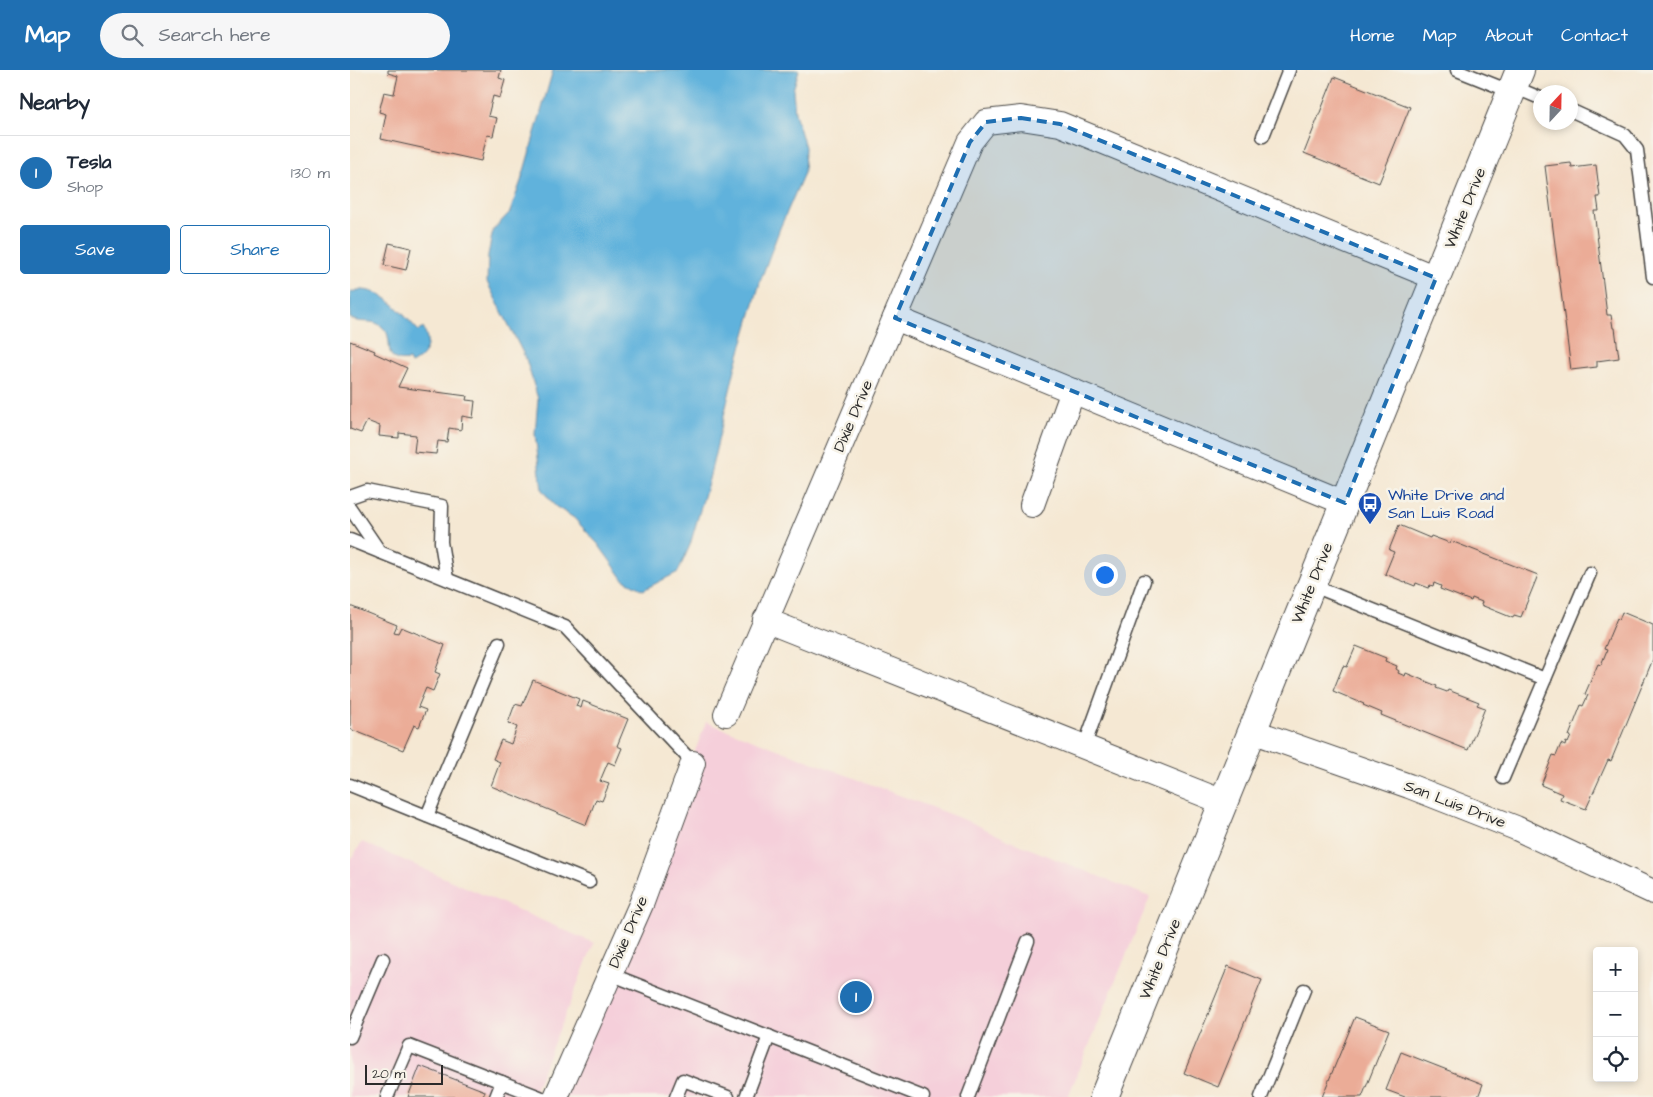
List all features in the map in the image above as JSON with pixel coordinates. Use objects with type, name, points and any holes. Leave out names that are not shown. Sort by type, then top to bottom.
[{"type":"street","name":"White Drive","points":[[1104,1097],[1515,83]]},
{"type":"street","name":"Dixie Drive","points":[[726,714],[970,142],[986,122],[1021,118],[1060,124],[1436,278]]},
{"type":"street","points":[[895,318],[1345,503]]},
{"type":"street","points":[[1032,505],[1073,391]]},
{"type":"street","points":[[765,620],[1223,802]]},
{"type":"street","name":"San Luis Drive","points":[[1252,731],[1409,786],[1516,828],[1653,892]]},
{"type":"street","name":"Dixie Drive","points":[[556,1097],[642,902],[693,763]]},
{"type":"lane","points":[[1263,136],[1289,70]]},
{"type":"lane","points":[[1457,70],[1515,83],[1533,94]]},
{"type":"lane","points":[[1578,114],[1625,135],[1637,150],[1653,277]]},
{"type":"lane","points":[[350,497],[367,491],[442,506],[441,542],[447,579]]},
{"type":"lane","points":[[350,508],[380,552]]},
{"type":"lane","points":[[350,540],[565,627],[693,763]]},
{"type":"lane","points":[[1504,778],[1590,573]]},
{"type":"lane","points":[[1084,746],[1144,581]]},
{"type":"lane","points":[[1311,585],[1545,679]]},
{"type":"lane","points":[[427,816],[499,643]]},
{"type":"lane","points":[[350,785],[589,882]]},
{"type":"lane","points":[[968,1097],[1028,941]]},
{"type":"lane","points":[[350,1038],[384,959]]},
{"type":"lane","points":[[610,974],[923,1097]]},
{"type":"lane","points":[[1261,1097],[1304,990]]},
{"type":"lane","points":[[746,1097],[769,1036]]},
{"type":"lane","points":[[387,1097],[409,1046],[540,1097]]},
{"type":"lane","points":[[676,1097],[683,1080],[728,1097]]},
{"type":"lane","points":[[496,1097],[502,1082]]},
{"type":"highlighted area","points":[[1021,118],[1060,124],[1436,278],[1345,503],[895,318],[970,142],[986,122]]},
{"type":"shaded area","points":[[706,722],[973,823],[1008,840],[1150,897],[1068,1097],[564,1097]]},
{"type":"shaded area","points":[[362,842],[594,943],[532,1097],[350,1097],[350,861]]},
{"type":"water","points":[[553,70],[799,70],[793,90],[795,113],[805,147],[804,173],[780,228],[761,279],[735,369],[709,479],[690,545],[678,572],[643,590],[624,580],[598,544],[574,518],[555,506],[542,490],[535,434],[538,399],[526,359],[487,282],[488,255],[493,230],[510,212],[522,178]]},
{"type":"water","points":[[357,290],[367,290],[384,297],[419,331],[423,328],[427,344],[420,358],[411,364],[409,360],[395,359],[390,352],[388,336],[382,326],[373,322],[350,318],[350,293]]},
{"type":"building","points":[[388,70],[501,70],[499,78],[505,80],[500,98],[493,96],[488,116],[497,118],[493,136],[487,135],[481,161],[381,139],[386,114],[379,112],[384,92],[394,94],[398,76],[388,73]]},
{"type":"building","points":[[1334,77],[1410,107],[1379,183],[1304,153]]},
{"type":"building","points":[[1571,163],[1572,168],[1596,165],[1600,197],[1597,197],[1599,211],[1594,211],[1607,315],[1611,315],[1613,328],[1615,328],[1619,358],[1597,361],[1597,367],[1571,370],[1545,166]]},
{"type":"building","points":[[389,243],[411,248],[406,270],[384,265]]},
{"type":"building","points":[[350,341],[375,351],[374,353],[407,368],[398,387],[467,396],[466,400],[475,401],[473,418],[462,416],[461,430],[449,428],[447,442],[438,441],[436,454],[414,452],[416,435],[399,433],[399,438],[379,436],[380,426],[367,421],[361,433],[350,429]]},
{"type":"building","points":[[1399,525],[1430,538],[1431,536],[1450,543],[1451,541],[1538,575],[1521,617],[1514,615],[1513,618],[1481,605],[1482,602],[1472,598],[1471,601],[1440,589],[1441,586],[1434,583],[1429,588],[1416,583],[1415,586],[1385,574],[1394,552],[1389,550]]},
{"type":"building","points":[[350,606],[397,625],[394,632],[398,633],[401,627],[445,645],[435,672],[440,674],[433,691],[426,688],[418,707],[426,710],[419,727],[414,725],[403,750],[350,729]]},
{"type":"building","points":[[1622,612],[1653,625],[1653,659],[1611,761],[1608,760],[1586,809],[1560,799],[1562,794],[1541,785],[1553,755],[1556,756],[1561,744],[1565,746],[1566,742],[1568,743],[1581,705],[1583,706],[1588,695],[1585,694],[1598,664],[1601,665],[1607,650],[1604,649],[1617,618],[1619,620]]},
{"type":"building","points":[[1356,646],[1386,658],[1385,661],[1397,666],[1398,673],[1405,676],[1406,673],[1437,686],[1436,688],[1447,692],[1448,690],[1479,702],[1477,705],[1485,708],[1468,750],[1381,715],[1382,713],[1364,704],[1333,691],[1343,666],[1347,667]]},
{"type":"building","points":[[533,680],[579,699],[576,706],[581,708],[583,701],[628,719],[617,746],[622,748],[615,765],[608,762],[600,781],[609,784],[602,801],[596,799],[586,825],[491,786],[500,762],[493,759],[501,740],[511,744],[517,727],[508,723],[515,704],[522,706]]},
{"type":"building","points":[[1228,966],[1262,980],[1218,1087],[1184,1073]]},
{"type":"building","points":[[1355,1017],[1389,1030],[1362,1097],[1322,1097]]},
{"type":"building","points":[[1401,1052],[1483,1084],[1478,1097],[1405,1097],[1386,1090]]},
{"type":"building","points":[[420,1066],[485,1091],[483,1097],[408,1097]]},
{"type":"place","name":"White Drive and San Luis Road","points":[[1370,525]]},
{"type":"place","name":"Tesla","points":[[856,997]]}]
